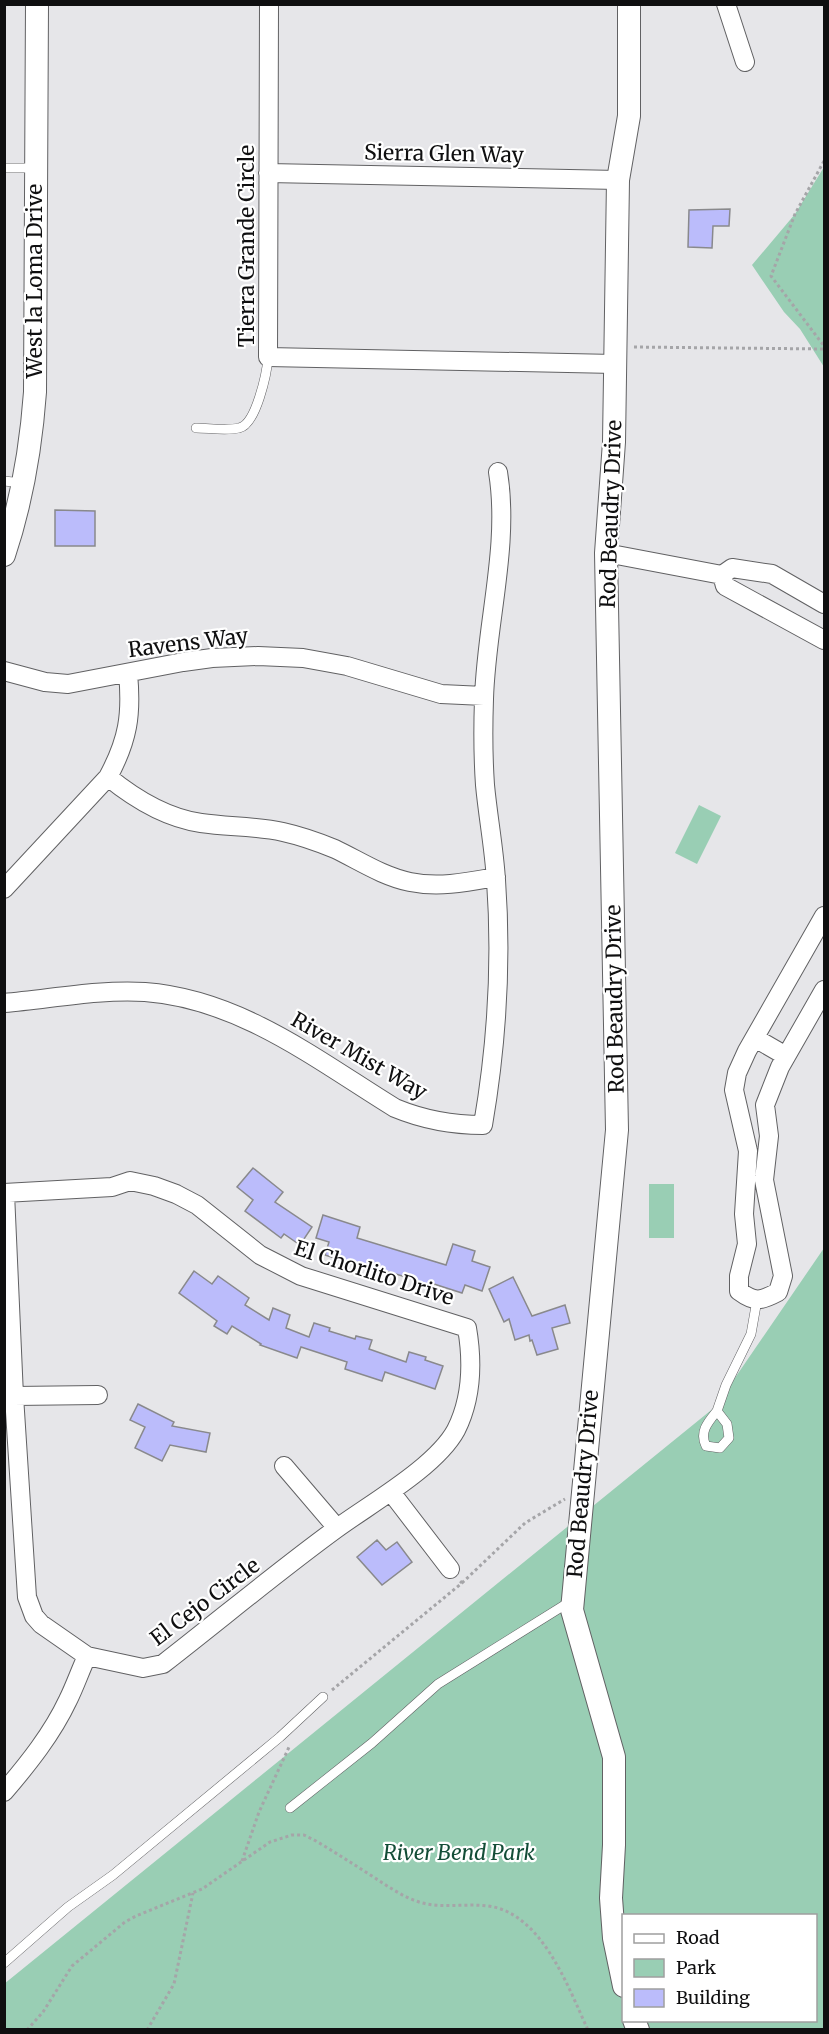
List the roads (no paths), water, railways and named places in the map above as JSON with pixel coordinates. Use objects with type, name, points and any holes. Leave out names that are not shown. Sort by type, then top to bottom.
[{"type":"street","name":"West la Loma Drive","points":[[4,555],[15,482],[33,428],[37,4]]},
{"type":"street","name":"Tierra Grande Circle","points":[[269,4],[268,357],[615,356]]},
{"type":"street","name":"Rod Beaudry Drive","points":[[622,1976],[614,1938],[611,1898],[614,1845],[614,1756],[572,1610],[617,1130],[606,553],[614,442],[618,180],[629,116],[629,4]]},
{"type":"street","points":[[726,4],[745,62]]},
{"type":"street","name":"Sierra Glen Way","points":[[268,173],[618,180]]},
{"type":"street","name":"River Mist Way","points":[[4,1003],[119,992],[176,996],[205,1003],[260,1025],[395,1108],[438,1123],[483,1125],[490,1081],[499,986],[496,877],[485,777],[484,696],[503,511],[498,472]]},
{"type":"street","points":[[606,553],[722,575],[732,568],[772,574],[825,604]]},
{"type":"street","points":[[722,575],[725,586],[825,640]]},
{"type":"street","name":"Ravens Way","points":[[4,671],[45,682],[68,684],[183,662],[258,656],[347,666],[441,694],[484,696]]},
{"type":"street","points":[[4,889],[108,777],[119,757],[129,724],[128,673]]},
{"type":"street","points":[[108,777],[143,803],[166,813],[196,822],[253,827],[309,839],[371,868],[401,879],[433,885],[496,877]]},
{"type":"street","points":[[825,916],[737,1073],[734,1090],[748,1152],[744,1214],[747,1244],[739,1276],[739,1291],[749,1299],[765,1299],[778,1292],[783,1276],[764,1180],[769,1136],[765,1105],[780,1066],[825,990]]},
{"type":"street","points":[[755,1038],[786,1056]]},
{"type":"street","name":"El Chorlito Drive","points":[[5,1193],[112,1187],[130,1181],[154,1186],[196,1205],[241,1241],[280,1266],[301,1276],[467,1328]]},
{"type":"street","name":"El Cejo Circle","points":[[5,1193],[14,1396],[29,1607],[41,1624],[87,1656],[143,1668],[163,1664],[337,1528],[391,1492],[442,1449],[456,1431],[469,1389],[471,1357],[467,1328]]},
{"type":"street","points":[[14,1396],[98,1395]]},
{"type":"street","points":[[284,1466],[337,1528]]},
{"type":"street","points":[[391,1492],[456,1576]]},
{"type":"street","points":[[4,1792],[27,1766],[51,1730],[68,1700],[87,1656]]},
{"type":"lane","points":[[4,168],[36,168]]},
{"type":"lane","points":[[196,428],[240,428],[247,424],[266,378],[268,357]]},
{"type":"lane","points":[[717,1411],[726,1385],[751,1334],[757,1300]]},
{"type":"lane","points":[[290,1808],[372,1743],[438,1684],[573,1600]]},
{"type":"lane","points":[[4,1963],[68,1907],[113,1875],[280,1737],[324,1697]]},
{"type":"park label","name":"River Bend Park","points":[[459,1853]]}]
